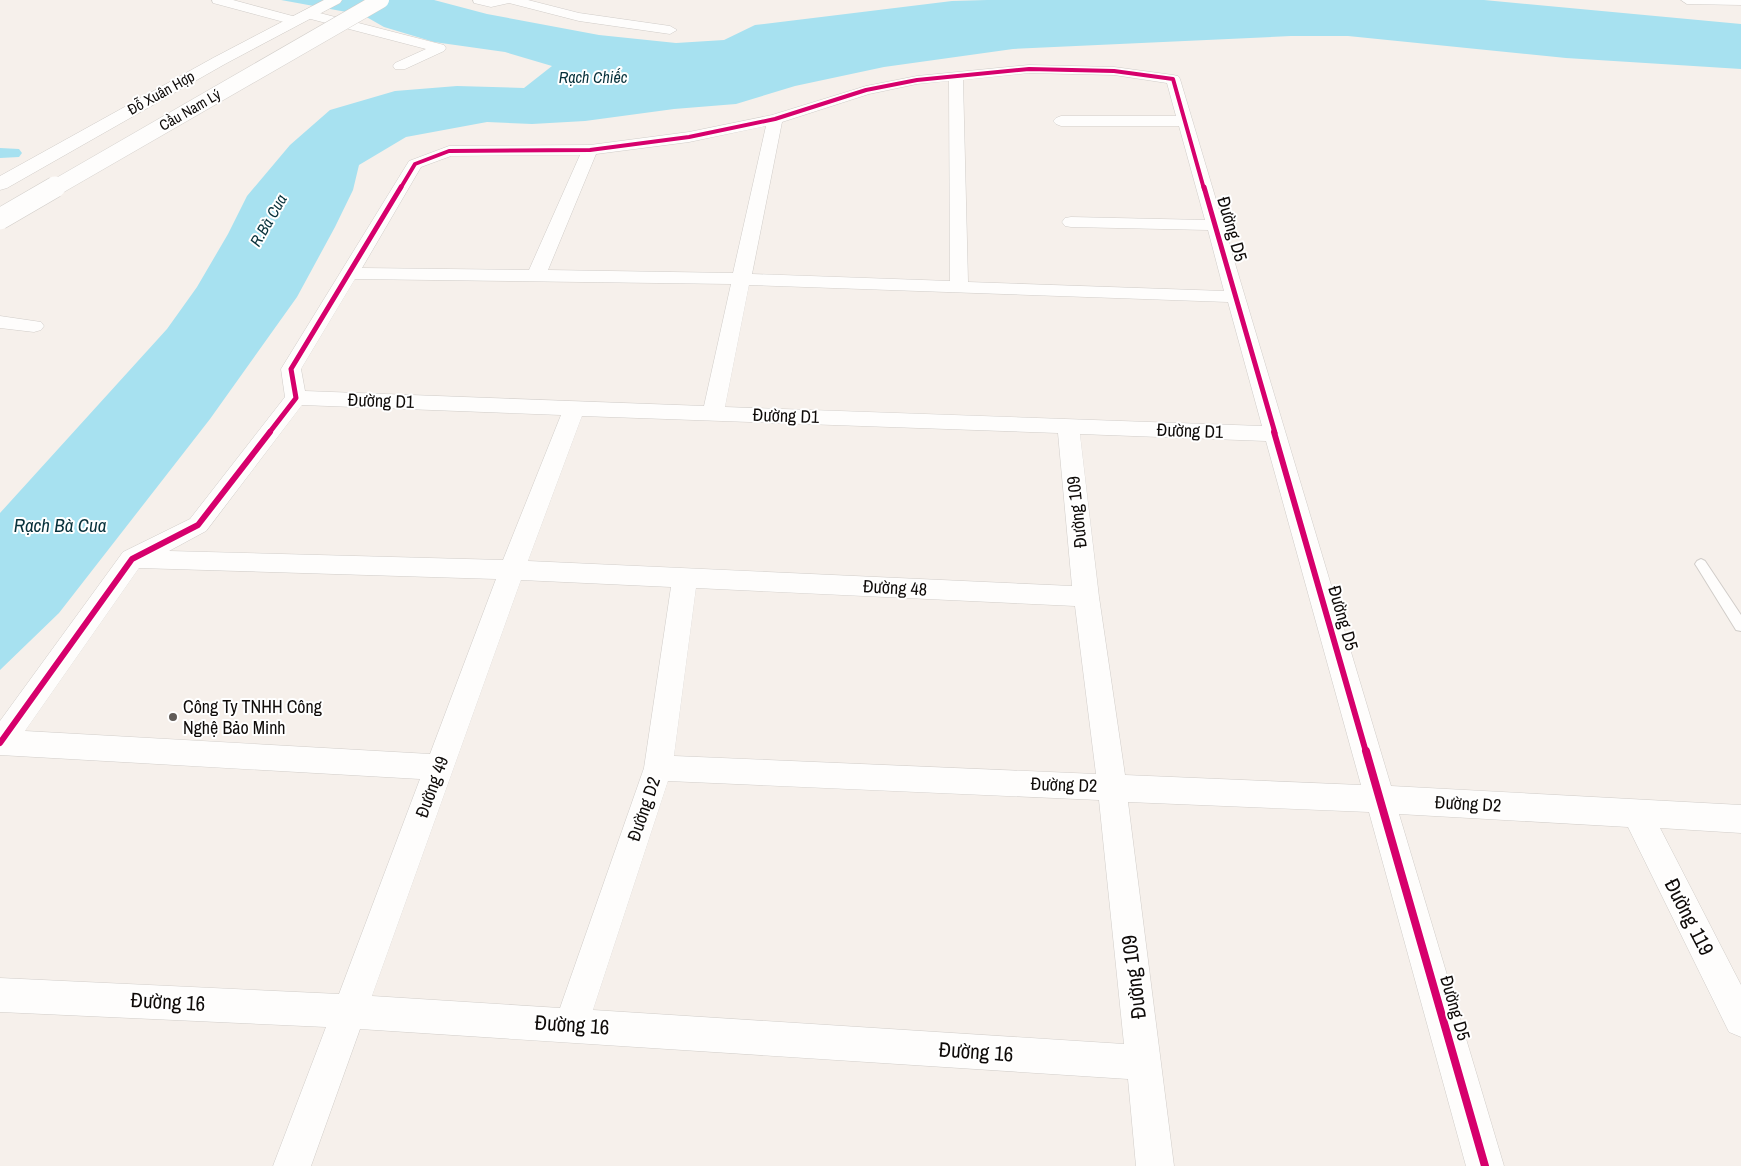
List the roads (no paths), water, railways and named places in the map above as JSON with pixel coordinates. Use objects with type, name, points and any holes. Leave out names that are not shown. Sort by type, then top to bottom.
[{"type":"main road","name":"Cầu Nam Lý","points":[[0,204],[361,0]]},
{"type":"main road","name":"Cầu Nam Lý","points":[[0,220],[381,0]]},
{"type":"main road","name":"Đỗ Xuân Hợp","points":[[0,184],[219,60],[329,3]]},
{"type":"street","points":[[218,0],[439,48],[400,66]]},
{"type":"street","points":[[479,0],[491,3],[506,0]]},
{"type":"street","points":[[513,0],[579,17],[670,30]]},
{"type":"street","points":[[1687,0],[1741,1]]},
{"type":"street","name":"Đường D5","points":[[956,76],[1029,69],[1114,71],[1173,79],[1485,1166]]},
{"type":"street","points":[[0,743],[132,559],[198,525],[296,398],[291,368],[415,164],[449,151],[590,150],[688,137],[775,119],[866,90],[917,80],[956,76],[959,287]]},
{"type":"street","points":[[713,413],[775,119]]},
{"type":"street","points":[[1061,121],[1186,122]]},
{"type":"street","points":[[536,276],[590,150]]},
{"type":"street","points":[[1071,222],[1215,225]]},
{"type":"street","points":[[349,273],[741,279],[1236,297]]},
{"type":"street","points":[[0,322],[34,326]]},
{"type":"street","name":"Đường D1","points":[[296,398],[1275,434]]},
{"type":"street","name":"Đường 49","points":[[292,1166],[512,570],[574,408]]},
{"type":"street","name":"Đường 109","points":[[1068,427],[1086,597]]},
{"type":"street","name":"Đường 48","points":[[132,559],[512,570],[1086,597]]},
{"type":"street","points":[[571,1025],[658,768],[685,578]]},
{"type":"street","points":[[1086,597],[1112,787]]},
{"type":"street","points":[[0,743],[439,767]]},
{"type":"street","name":"Đường D2","points":[[658,768],[1380,798],[1637,814],[1741,818]]},
{"type":"street","name":"Đường 109","points":[[1112,787],[1155,1166]]},
{"type":"street","name":"Đường 119","points":[[1637,814],[1741,1020]]},
{"type":"street","name":"Đường 16","points":[[0,994],[349,1011],[1143,1063]]},
{"type":"lane","points":[[1701,564],[1741,626]]},
{"type":"water","name":"Rạch Chiếc","points":[[281,0],[434,0],[487,14],[599,35],[676,43],[724,40],[755,25],[952,1],[1484,0],[1741,24],[1741,69],[1566,58],[1348,36],[1291,36],[1013,49],[884,67],[795,86],[736,104],[674,109],[585,121],[532,124],[487,122],[406,137],[359,165],[353,190],[297,297],[210,419],[59,613],[0,670],[0,513],[167,329],[197,287],[228,234],[247,196],[290,145],[330,110],[395,91],[457,86],[524,88],[552,66],[505,52],[434,42],[384,27],[363,15]]},
{"type":"waterway","points":[[0,153],[13,153]]},
{"type":"place","name":"Công Ty TNHH Công Nghệ Bảo Minh","points":[[173,717]]},
{"type":"water label","name":"R.Bà Cua","points":[[268,220]]},
{"type":"water label","name":"Rạch Bà Cua","points":[[60,525]]}]
